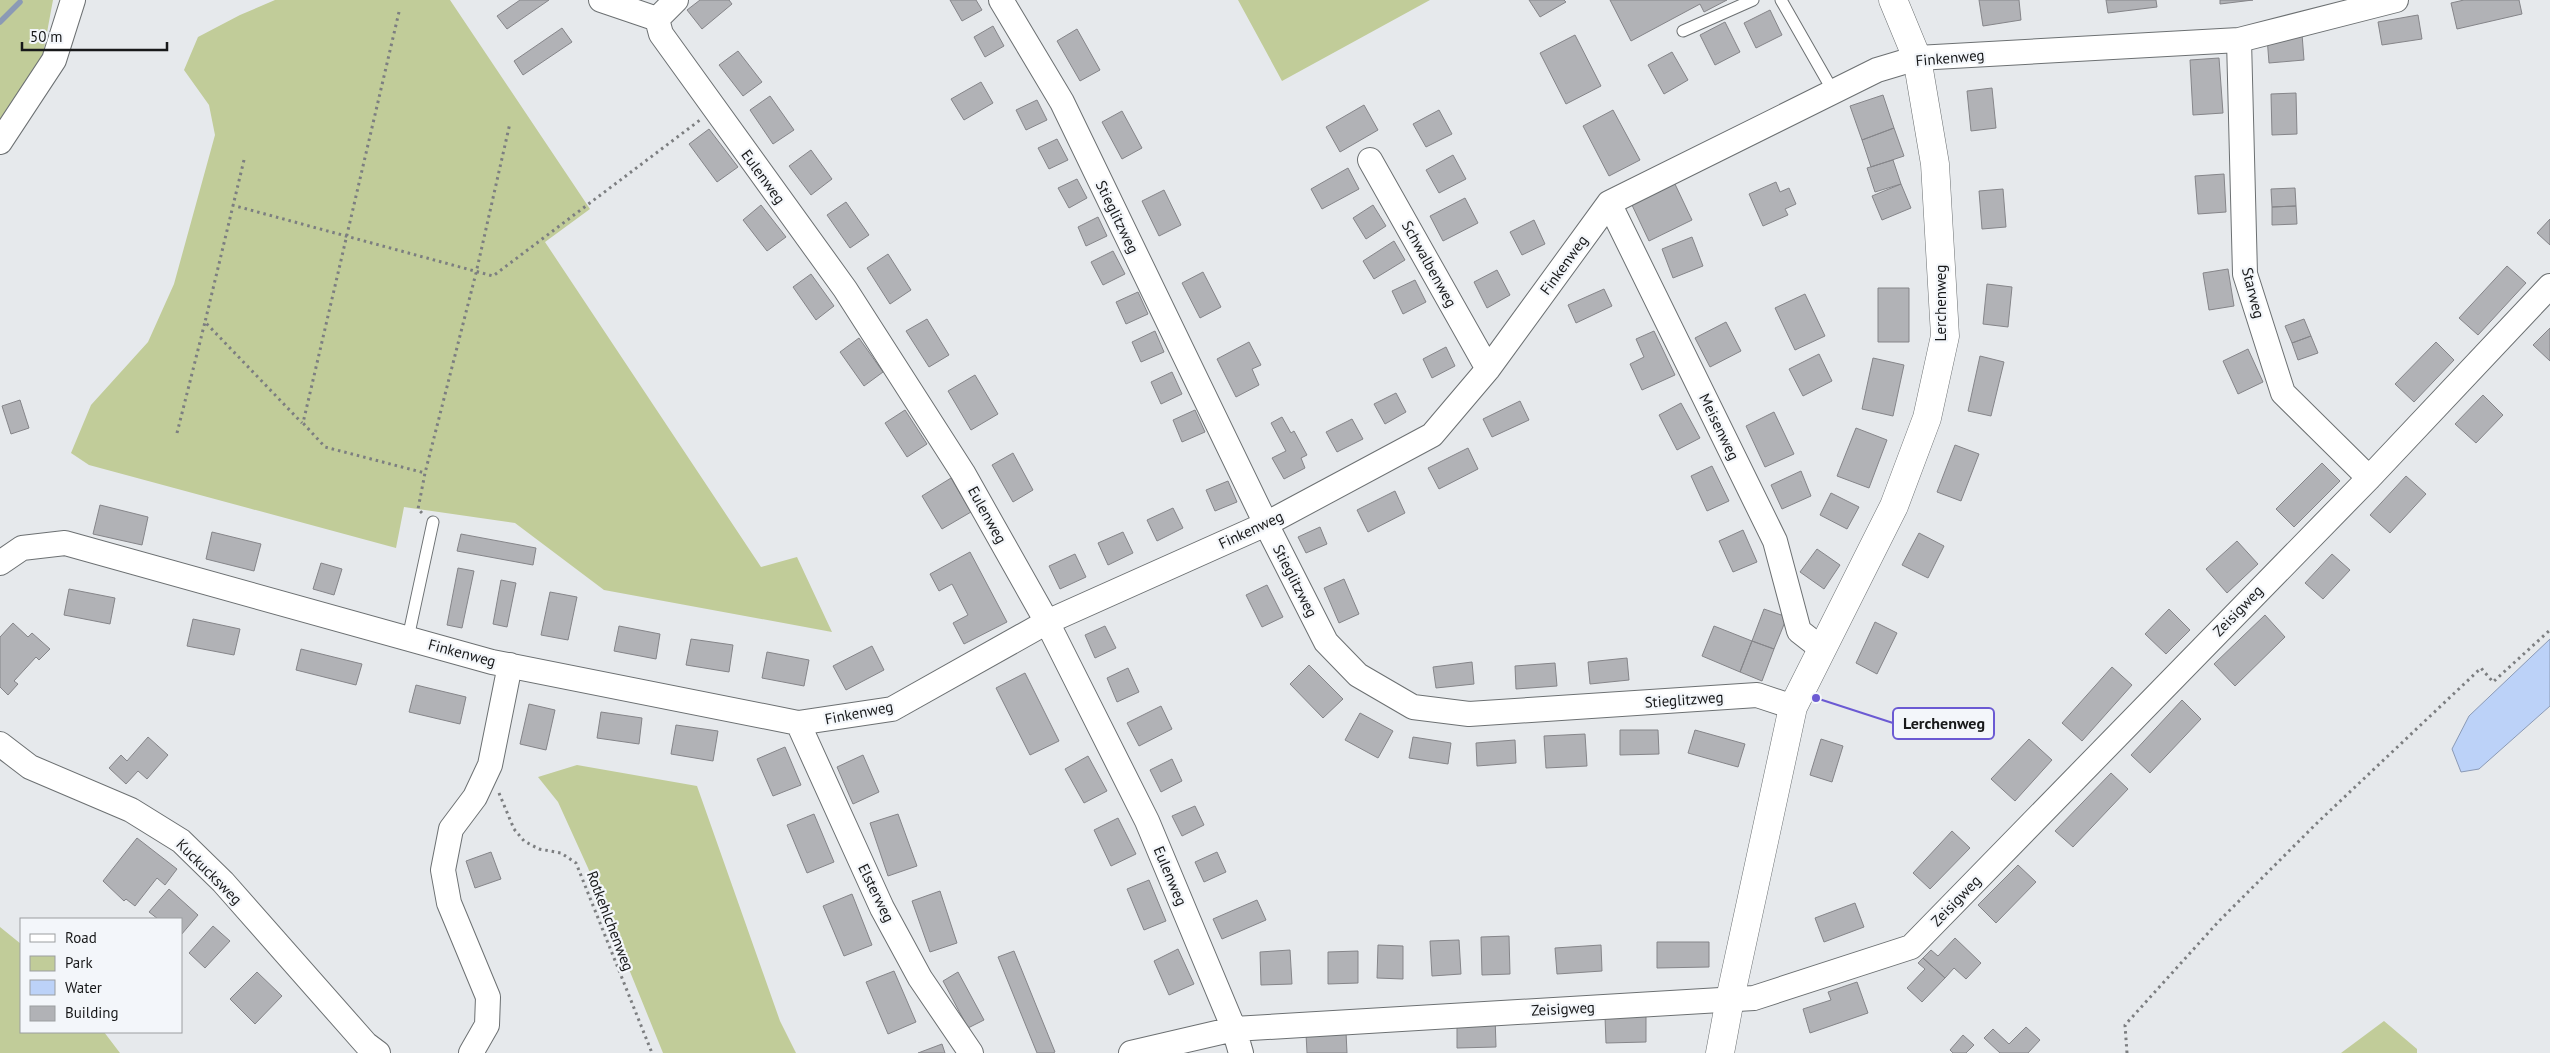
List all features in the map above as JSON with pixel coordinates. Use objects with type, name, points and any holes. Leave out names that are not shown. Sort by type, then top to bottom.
[{"type":"street","points":[[0,142],[54,60],[73,0]]},
{"type":"street","points":[[602,0],[657,19],[676,0]]},
{"type":"street","name":"Stieglitzweg","points":[[1001,0],[1062,102],[1266,524],[1326,642],[1358,675],[1413,707],[1469,714],[1757,695],[1793,707]]},
{"type":"street","name":"Lerchenweg","points":[[1720,1053],[1793,707],[1894,506],[1927,418],[1945,336],[1935,164],[1916,58],[1893,0]]},
{"type":"street","name":"Finkenweg","points":[[0,563],[22,548],[66,543],[510,665],[798,723],[892,709],[1047,622],[1266,524],[1432,435],[1488,369],[1609,203],[1877,70],[1916,58],[2238,40],[2396,0]]},
{"type":"street","name":"Eulenweg","points":[[657,19],[661,34],[850,297],[963,473],[1047,622],[1147,821],[1234,1029],[1241,1053]]},
{"type":"street","name":"Starweg","points":[[2238,40],[2245,274],[2283,392],[2369,478]]},
{"type":"street","name":"Schwalbenweg","points":[[1370,160],[1488,369]]},
{"type":"street","name":"Meisenweg","points":[[1609,203],[1775,541],[1799,631],[1822,649]]},
{"type":"street","name":"Zeisigweg","points":[[1131,1053],[1234,1029],[1754,998],[1911,947],[2369,478],[2550,286]]},
{"type":"street","points":[[471,1053],[487,1025],[488,997],[449,904],[443,870],[451,829],[475,797],[492,756],[510,665]]},
{"type":"street","name":"Elsterweg","points":[[798,723],[882,908],[920,978],[971,1053]]},
{"type":"street","name":"Kuckucksweg","points":[[0,744],[30,767],[131,810],[181,841],[224,882],[366,1044],[378,1053]]},
{"type":"lane","points":[[1683,30],[1753,0]]},
{"type":"lane","points":[[1781,0],[1833,92]]},
{"type":"lane","points":[[408,638],[433,522]]},
{"type":"path","points":[[303,423],[399,12]]},
{"type":"path","points":[[232,205],[492,276],[714,110]]},
{"type":"path","points":[[433,522],[418,510],[425,473],[476,273],[510,123]]},
{"type":"path","points":[[177,433],[244,160]]},
{"type":"path","points":[[204,322],[325,447],[425,473]]},
{"type":"path","points":[[2126,1053],[2126,1025],[2220,921],[2311,829],[2481,668],[2493,682],[2550,630]]},
{"type":"path","name":"Rotkehlchenweg","points":[[483,780],[500,794],[514,829],[524,841],[539,848],[561,853],[576,863],[652,1053]]},
{"type":"green space","points":[[0,0],[53,0],[43,54],[0,119]]},
{"type":"green space","points":[[275,0],[450,0],[590,209],[545,242],[761,567],[797,557],[832,632],[604,590],[515,523],[404,507],[396,548],[89,465],[71,453],[91,405],[148,342],[174,284],[215,135],[209,105],[184,70],[198,37],[240,15]]},
{"type":"green space","points":[[1238,0],[1430,0],[1282,81]]},
{"type":"green space","points":[[577,765],[697,786],[780,1021],[796,1053],[663,1053],[588,868],[558,802],[538,777]]},
{"type":"green space","points":[[0,927],[20,943],[20,1033],[105,1033],[120,1053],[0,1053]]},
{"type":"green space","points":[[2384,1021],[2417,1049],[2417,1053],[2341,1053]]},
{"type":"water","points":[[2550,639],[2550,706],[2479,769],[2461,772],[2452,749],[2469,716]]},
{"type":"building","points":[[520,0],[549,0],[507,29],[497,16]]},
{"type":"building","points":[[700,0],[729,0],[732,4],[702,29],[687,10]]},
{"type":"building","points":[[950,0],[976,0],[982,10],[962,21]]},
{"type":"building","points":[[1529,0],[1564,0],[1566,2],[1540,17]]},
{"type":"building","points":[[1610,0],[1727,0],[1704,12],[1700,4],[1631,41]]},
{"type":"building","points":[[1979,0],[2019,0],[2021,20],[1983,26]]},
{"type":"building","points":[[2106,0],[2156,0],[2157,7],[2108,13]]},
{"type":"building","points":[[2220,0],[2253,0],[2220,4]]},
{"type":"building","points":[[2464,0],[2519,0],[2522,14],[2457,29],[2451,3]]},
{"type":"building","points":[[1770,10],[1782,35],[1756,48],[1744,23]]},
{"type":"building","points":[[2418,15],[2422,39],[2382,45],[2378,22]]},
{"type":"building","points":[[1725,22],[1740,52],[1715,65],[1700,35]]},
{"type":"building","points":[[993,26],[1004,46],[985,57],[974,37]]},
{"type":"building","points":[[562,28],[572,42],[523,75],[514,61]]},
{"type":"building","points":[[1077,29],[1100,70],[1080,81],[1057,41]]},
{"type":"building","points":[[2302,34],[2304,60],[2269,63],[2267,37]]},
{"type":"building","points":[[1575,35],[1601,86],[1566,104],[1540,53]]},
{"type":"building","points":[[738,51],[762,82],[743,96],[719,65]]},
{"type":"building","points":[[1672,52],[1688,80],[1664,94],[1648,65]]},
{"type":"building","points":[[2219,58],[2223,113],[2193,115],[2190,60]]},
{"type":"building","points":[[981,82],[993,103],[964,120],[951,99]]},
{"type":"building","points":[[1992,88],[1996,128],[1971,131],[1967,91]]},
{"type":"building","points":[[2296,93],[2297,134],[2272,135],[2271,94]]},
{"type":"building","points":[[1883,95],[1894,128],[1862,140],[1850,106]]},
{"type":"building","points":[[770,96],[794,130],[773,144],[750,110]]},
{"type":"building","points":[[1037,100],[1047,120],[1026,130],[1016,110]]},
{"type":"building","points":[[1364,105],[1378,130],[1340,152],[1326,127]]},
{"type":"building","points":[[1439,110],[1452,134],[1426,147],[1413,124]]},
{"type":"building","points":[[1613,110],[1640,160],[1609,176],[1583,126]]},
{"type":"building","points":[[1122,111],[1142,148],[1122,159],[1102,122]]},
{"type":"building","points":[[1894,128],[1904,156],[1871,167],[1862,140]]},
{"type":"building","points":[[709,129],[738,167],[717,182],[689,144]]},
{"type":"building","points":[[1057,139],[1068,160],[1049,169],[1038,148]]},
{"type":"building","points":[[811,150],[832,179],[811,195],[789,166]]},
{"type":"building","points":[[1453,155],[1466,179],[1439,193],[1426,170]]},
{"type":"building","points":[[1893,160],[1901,184],[1875,192],[1867,168]]},
{"type":"building","points":[[1348,168],[1359,189],[1322,209],[1311,189]]},
{"type":"building","points":[[2224,174],[2226,212],[2198,214],[2195,176]]},
{"type":"building","points":[[1077,179],[1087,198],[1069,208],[1058,188]]},
{"type":"building","points":[[1674,182],[1692,220],[1649,241],[1631,203]]},
{"type":"building","points":[[1776,182],[1780,192],[1789,188],[1796,204],[1785,209],[1788,215],[1763,226],[1749,194]]},
{"type":"building","points":[[1901,184],[1911,208],[1882,220],[1872,196]]},
{"type":"building","points":[[2295,188],[2296,206],[2272,207],[2271,189]]},
{"type":"building","points":[[2003,189],[2006,227],[1982,229],[1979,191]]},
{"type":"building","points":[[1164,190],[1181,225],[1159,236],[1142,201]]},
{"type":"building","points":[[1465,198],[1478,223],[1443,241],[1430,216]]},
{"type":"building","points":[[846,202],[869,235],[850,248],[827,215]]},
{"type":"building","points":[[761,205],[786,237],[767,251],[743,220]]},
{"type":"building","points":[[1373,205],[1386,226],[1366,239],[1353,218]]},
{"type":"building","points":[[2296,206],[2297,224],[2272,225],[2272,207]]},
{"type":"building","points":[[1098,217],[1107,236],[1086,246],[1078,227]]},
{"type":"building","points":[[2550,219],[2550,245],[2537,233]]},
{"type":"building","points":[[1534,220],[1545,244],[1522,255],[1510,232]]},
{"type":"building","points":[[1692,237],[1703,266],[1673,278],[1662,249]]},
{"type":"building","points":[[1394,241],[1405,260],[1374,279],[1363,261]]},
{"type":"building","points":[[1113,251],[1125,274],[1103,285],[1091,262]]},
{"type":"building","points":[[888,254],[911,290],[890,304],[867,268]]},
{"type":"building","points":[[2507,266],[2526,283],[2478,335],[2459,318]]},
{"type":"building","points":[[2228,269],[2234,306],[2209,310],[2203,273]]},
{"type":"building","points":[[1497,270],[1510,295],[1487,308],[1474,282]]},
{"type":"building","points":[[1203,272],[1221,307],[1200,318],[1182,283]]},
{"type":"building","points":[[811,274],[834,306],[816,320],[793,287]]},
{"type":"building","points":[[1415,280],[1426,302],[1403,314],[1392,291]]},
{"type":"building","points":[[1987,284],[2012,287],[2008,327],[1983,324]]},
{"type":"building","points":[[1878,288],[1909,288],[1909,342],[1878,342]]},
{"type":"building","points":[[1604,289],[1612,306],[1576,323],[1568,305]]},
{"type":"building","points":[[1138,292],[1148,314],[1126,324],[1116,302]]},
{"type":"building","points":[[1805,294],[1825,336],[1795,350],[1775,308]]},
{"type":"building","points":[[927,319],[949,355],[929,367],[906,331]]},
{"type":"building","points":[[2304,319],[2311,336],[2292,343],[2285,326]]},
{"type":"building","points":[[1726,322],[1741,351],[1710,367],[1695,338]]},
{"type":"building","points":[[2550,328],[2550,361],[2533,345]]},
{"type":"building","points":[[1155,331],[1164,352],[1141,362],[1132,342]]},
{"type":"building","points":[[1654,331],[1675,375],[1642,390],[1630,364],[1644,357],[1636,339]]},
{"type":"building","points":[[2311,336],[2318,353],[2298,360],[2292,343]]},
{"type":"building","points":[[859,338],[883,372],[864,386],[840,352]]},
{"type":"building","points":[[1249,342],[1261,365],[1252,369],[1259,385],[1236,397],[1217,359]]},
{"type":"building","points":[[2436,342],[2454,360],[2414,402],[2395,384]]},
{"type":"building","points":[[1446,347],[1455,366],[1432,378],[1423,359]]},
{"type":"building","points":[[2248,349],[2263,382],[2238,394],[2223,361]]},
{"type":"building","points":[[1819,354],[1832,381],[1803,396],[1789,369]]},
{"type":"building","points":[[1980,356],[2004,362],[1991,416],[1968,411]]},
{"type":"building","points":[[1873,358],[1904,365],[1893,416],[1862,409]]},
{"type":"building","points":[[1172,372],[1182,394],[1161,404],[1151,382]]},
{"type":"building","points":[[975,375],[998,414],[971,430],[948,391]]},
{"type":"building","points":[[1396,393],[1406,412],[1385,424],[1374,404]]},
{"type":"building","points":[[2483,395],[2503,415],[2476,443],[2455,424]]},
{"type":"building","points":[[20,400],[29,428],[11,434],[2,406]]},
{"type":"building","points":[[1520,401],[1529,420],[1492,437],[1483,419]]},
{"type":"building","points":[[1681,403],[1700,438],[1677,450],[1659,415]]},
{"type":"building","points":[[905,410],[927,444],[907,457],[885,423]]},
{"type":"building","points":[[1195,410],[1205,432],[1182,442],[1173,420]]},
{"type":"building","points":[[1774,412],[1794,454],[1765,467],[1746,426]]},
{"type":"building","points":[[1282,417],[1291,433],[1294,431],[1307,455],[1301,458],[1305,468],[1284,479],[1272,458],[1286,451],[1271,423]]},
{"type":"building","points":[[1352,419],[1363,439],[1337,452],[1326,432]]},
{"type":"building","points":[[1856,428],[1887,440],[1869,488],[1837,476]]},
{"type":"building","points":[[1955,445],[1979,454],[1961,501],[1937,492]]},
{"type":"building","points":[[1468,448],[1478,469],[1439,489],[1428,468]]},
{"type":"building","points":[[1013,453],[1033,490],[1013,502],[992,465]]},
{"type":"building","points":[[2322,463],[2340,481],[2294,527],[2276,509]]},
{"type":"building","points":[[1712,466],[1729,501],[1707,511],[1691,476]]},
{"type":"building","points":[[1801,471],[1811,496],[1782,509],[1771,485]]},
{"type":"building","points":[[2406,476],[2426,494],[2390,533],[2370,515]]},
{"type":"building","points":[[951,478],[971,512],[942,529],[922,496]]},
{"type":"building","points":[[1228,481],[1237,502],[1215,511],[1206,490]]},
{"type":"building","points":[[1395,491],[1405,513],[1368,532],[1357,510]]},
{"type":"building","points":[[1831,493],[1859,507],[1847,529],[1820,515]]},
{"type":"building","points":[[100,505],[148,517],[142,545],[93,534]]},
{"type":"building","points":[[1173,508],[1183,528],[1157,541],[1147,520]]},
{"type":"building","points":[[1320,527],[1327,544],[1306,553],[1298,537]]},
{"type":"building","points":[[1743,530],[1757,562],[1733,572],[1719,541]]},
{"type":"building","points":[[212,532],[261,544],[254,571],[206,559]]},
{"type":"building","points":[[1123,532],[1133,553],[1108,565],[1098,543]]},
{"type":"building","points":[[1919,533],[1944,546],[1928,578],[1902,565]]},
{"type":"building","points":[[461,534],[536,548],[533,565],[457,551]]},
{"type":"building","points":[[2237,541],[2258,564],[2227,593],[2206,569]]},
{"type":"building","points":[[1817,549],[1840,565],[1824,589],[1800,572]]},
{"type":"building","points":[[970,552],[1007,622],[964,644],[953,623],[968,615],[952,584],[939,591],[930,574]]},
{"type":"building","points":[[1075,554],[1086,577],[1060,589],[1049,566]]},
{"type":"building","points":[[2332,554],[2350,570],[2323,599],[2305,583]]},
{"type":"building","points":[[321,563],[342,569],[334,595],[313,589]]},
{"type":"building","points":[[458,568],[474,571],[462,628],[447,625]]},
{"type":"building","points":[[1344,579],[1359,614],[1339,623],[1324,588]]},
{"type":"building","points":[[501,580],[516,583],[507,627],[493,624]]},
{"type":"building","points":[[1267,585],[1283,617],[1262,627],[1246,595]]},
{"type":"building","points":[[69,589],[115,598],[110,624],[64,615]]},
{"type":"building","points":[[550,592],[577,597],[568,640],[541,635]]},
{"type":"building","points":[[1764,609],[1787,617],[1774,649],[1752,641]]},
{"type":"building","points":[[2169,609],[2190,630],[2166,654],[2145,634]]},
{"type":"building","points":[[2265,615],[2285,637],[2235,686],[2214,664]]},
{"type":"building","points":[[193,619],[240,629],[234,655],[187,646]]},
{"type":"building","points":[[1875,622],[1897,633],[1877,674],[1856,663]]},
{"type":"building","points":[[13,623],[28,637],[32,633],[50,649],[39,660],[36,657],[14,681],[18,684],[8,695],[0,687],[0,637]]},
{"type":"building","points":[[619,626],[660,634],[656,659],[614,651]]},
{"type":"building","points":[[1105,626],[1116,648],[1095,658],[1085,635]]},
{"type":"building","points":[[1714,626],[1752,641],[1740,672],[1702,656]]},
{"type":"building","points":[[691,639],[733,645],[729,672],[686,665]]},
{"type":"building","points":[[1752,641],[1774,649],[1762,681],[1740,672]]},
{"type":"building","points":[[872,646],[884,670],[846,690],[833,666]]},
{"type":"building","points":[[301,649],[362,664],[356,685],[296,670]]},
{"type":"building","points":[[767,652],[809,660],[804,686],[762,678]]},
{"type":"building","points":[[1627,658],[1629,680],[1590,684],[1588,662]]},
{"type":"building","points":[[1472,662],[1474,684],[1436,688],[1433,667]]},
{"type":"building","points":[[1555,663],[1557,686],[1516,689],[1515,666]]},
{"type":"building","points":[[1309,665],[1343,699],[1323,718],[1290,684]]},
{"type":"building","points":[[2112,667],[2132,685],[2082,741],[2062,723]]},
{"type":"building","points":[[1128,668],[1139,692],[1117,702],[1107,678]]},
{"type":"building","points":[[1025,673],[1059,741],[1030,755],[996,688]]},
{"type":"building","points":[[416,685],[466,697],[460,724],[409,712]]},
{"type":"building","points":[[2182,700],[2201,719],[2150,773],[2131,755]]},
{"type":"building","points":[[529,704],[555,710],[546,750],[520,744]]},
{"type":"building","points":[[1161,706],[1172,729],[1139,746],[1127,723]]},
{"type":"building","points":[[601,712],[642,718],[639,744],[597,738]]},
{"type":"building","points":[[1360,713],[1393,731],[1378,758],[1345,740]]},
{"type":"building","points":[[676,725],[718,731],[713,761],[671,754]]},
{"type":"building","points":[[1620,730],[1658,730],[1659,754],[1620,755]]},
{"type":"building","points":[[1695,730],[1745,744],[1738,767],[1688,753]]},
{"type":"building","points":[[1585,734],[1587,766],[1546,768],[1544,736]]},
{"type":"building","points":[[148,737],[168,755],[147,779],[138,771],[126,784],[109,768],[121,755],[127,761]]},
{"type":"building","points":[[1413,737],[1451,743],[1448,764],[1409,758]]},
{"type":"building","points":[[1821,739],[1843,746],[1832,782],[1810,775]]},
{"type":"building","points":[[2029,739],[2052,760],[2015,801],[1991,779]]},
{"type":"building","points":[[1515,740],[1516,763],[1477,766],[1476,743]]},
{"type":"building","points":[[785,747],[801,785],[773,796],[757,759]]},
{"type":"building","points":[[863,755],[879,792],[853,804],[837,767]]},
{"type":"building","points":[[1088,756],[1107,791],[1084,803],[1065,769]]},
{"type":"building","points":[[1172,759],[1182,781],[1161,792],[1150,770]]},
{"type":"building","points":[[2111,773],[2128,789],[2073,847],[2055,831]]},
{"type":"building","points":[[1195,806],[1204,825],[1182,836],[1172,816]]},
{"type":"building","points":[[814,814],[834,862],[807,873],[787,825]]},
{"type":"building","points":[[898,814],[917,866],[888,876],[870,823]]},
{"type":"building","points":[[1118,818],[1136,854],[1111,866],[1094,830]]},
{"type":"building","points":[[1952,831],[1970,848],[1930,889],[1913,873]]},
{"type":"building","points":[[137,838],[177,869],[165,885],[157,878],[135,906],[126,899],[124,901],[103,881]]},
{"type":"building","points":[[491,852],[501,879],[475,888],[466,861]]},
{"type":"building","points":[[1217,852],[1226,872],[1204,882],[1195,862]]},
{"type":"building","points":[[2018,865],[2036,882],[1996,923],[1978,905]]},
{"type":"building","points":[[1149,880],[1166,921],[1144,930],[1127,889]]},
{"type":"building","points":[[169,889],[198,915],[182,934],[182,918],[157,918],[149,912]]},
{"type":"building","points":[[940,891],[957,943],[930,952],[912,901]]},
{"type":"building","points":[[852,894],[872,945],[844,956],[823,906]]},
{"type":"building","points":[[1257,900],[1266,920],[1222,939],[1213,919]]},
{"type":"building","points":[[1855,903],[1864,927],[1824,942],[1815,918]]},
{"type":"building","points":[[213,926],[230,941],[205,968],[189,953]]},
{"type":"building","points":[[1509,936],[1510,974],[1482,975],[1481,937]]},
{"type":"building","points":[[1955,938],[1981,963],[1966,979],[1954,968],[1945,978],[1923,958],[1931,950],[1938,956]]},
{"type":"building","points":[[1459,940],[1461,974],[1432,976],[1430,941]]},
{"type":"building","points":[[1657,942],[1709,942],[1709,967],[1657,968]]},
{"type":"building","points":[[1378,945],[1403,946],[1403,979],[1377,978]]},
{"type":"building","points":[[1601,945],[1602,971],[1557,974],[1555,948]]},
{"type":"building","points":[[1178,949],[1194,984],[1169,995],[1154,961]]},
{"type":"building","points":[[1290,950],[1292,984],[1261,985],[1260,952]]},
{"type":"building","points":[[1014,951],[1055,1052],[1053,1053],[1037,1053],[998,957]]},
{"type":"building","points":[[1358,951],[1358,983],[1328,984],[1328,952]]},
{"type":"building","points":[[1923,958],[1945,978],[1922,1002],[1907,988],[1925,969],[1918,963]]},
{"type":"building","points":[[894,971],[916,1022],[888,1034],[866,982]]},
{"type":"building","points":[[257,972],[282,996],[255,1024],[230,999]]},
{"type":"building","points":[[958,972],[984,1020],[968,1028],[943,981]]},
{"type":"building","points":[[1857,982],[1868,1013],[1810,1033],[1803,1009],[1831,1000],[1828,992]]},
{"type":"building","points":[[1495,1016],[1496,1047],[1457,1048],[1457,1018]]},
{"type":"building","points":[[1646,1016],[1646,1042],[1606,1043],[1605,1017]]},
{"type":"building","points":[[2026,1027],[2040,1040],[2028,1053],[2000,1053],[1984,1038],[1993,1029],[2009,1044]]},
{"type":"building","points":[[1346,1032],[1347,1053],[1307,1053],[1306,1034]]},
{"type":"building","points":[[1963,1035],[1974,1045],[1966,1053],[1953,1053],[1950,1050]]},
{"type":"building","points":[[942,1044],[945,1053],[918,1053]]},
{"type":"waterway","points":[[0,22],[20,2]]},
{"type":"place","name":"Lerchenweg","points":[[1816,698]]}]
